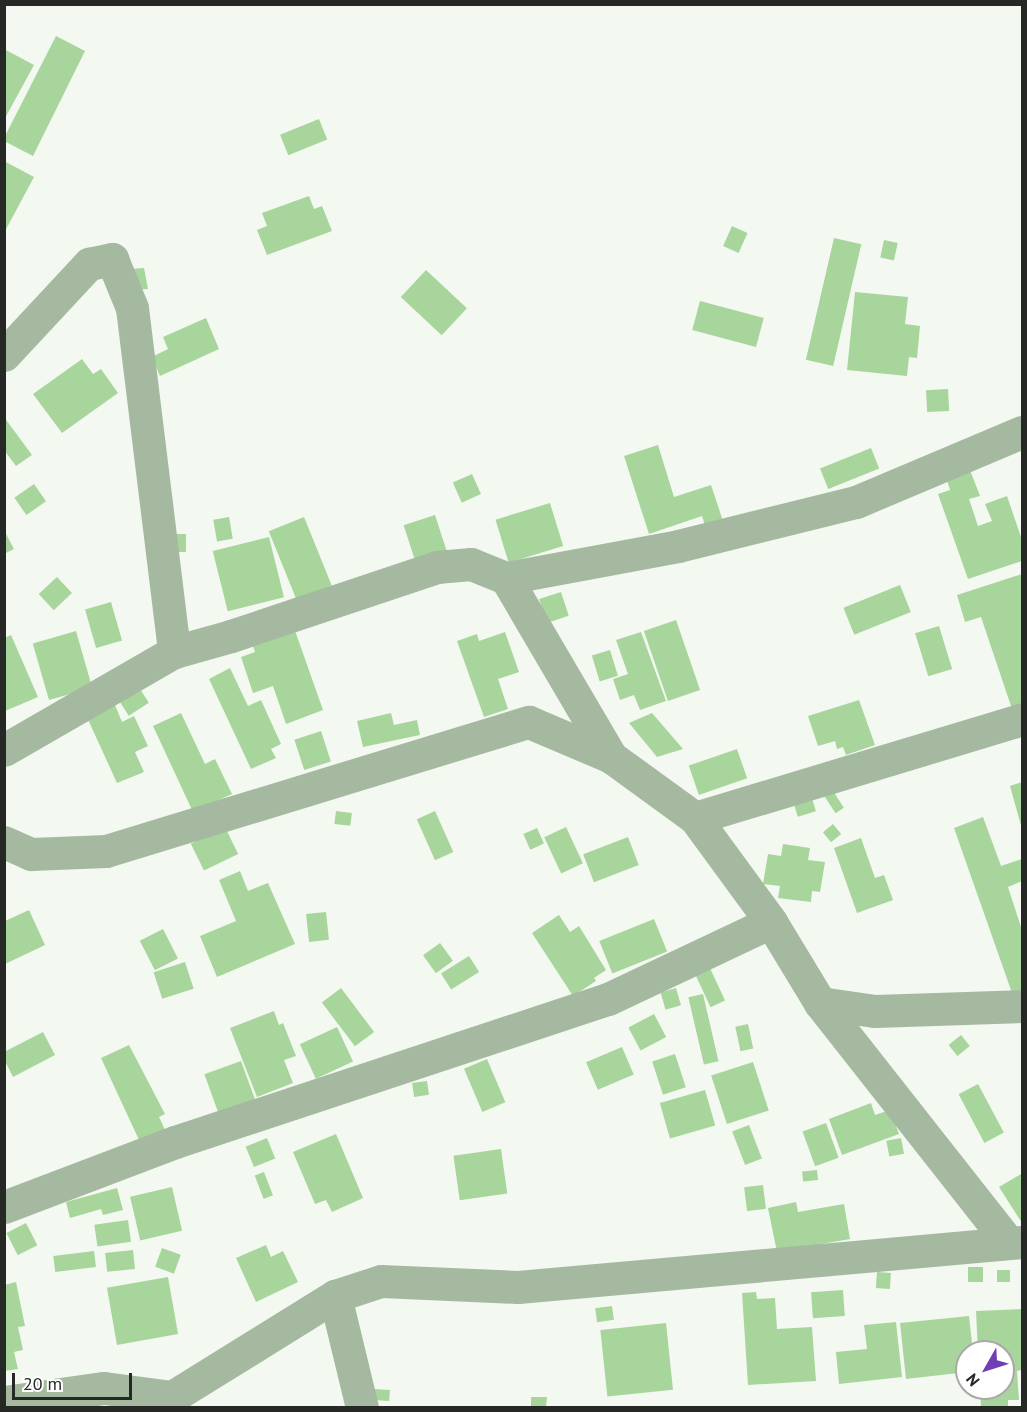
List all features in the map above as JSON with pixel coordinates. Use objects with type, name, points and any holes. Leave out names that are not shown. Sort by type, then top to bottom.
[{"type":"street","points":[[4,356],[89,264],[112,259],[132,308],[174,652]]},
{"type":"street","points":[[6,748],[174,652],[437,567],[471,564],[506,578],[678,546],[856,502],[1023,432]]},
{"type":"street","points":[[506,578],[611,757]]},
{"type":"street","points":[[694,818],[1023,719]]},
{"type":"street","points":[[4,842],[31,854],[106,851],[529,722],[611,757],[694,818],[771,922],[820,1003],[1015,1242]]},
{"type":"street","points":[[4,1207],[175,1142],[608,999],[771,922]]},
{"type":"street","points":[[820,1003],[875,1011],[1023,1006]]},
{"type":"street","points":[[4,1402],[104,1388],[166,1402],[335,1296],[381,1281],[518,1287],[1015,1242]]},
{"type":"street","points":[[335,1296],[362,1407]]},
{"type":"building","points":[[56,36],[85,51],[33,156],[4,141],[4,138]]},
{"type":"building","points":[[6,50],[34,65],[4,120],[4,52]]},
{"type":"building","points":[[319,119],[327,139],[288,155],[280,135]]},
{"type":"building","points":[[4,161],[34,177],[4,233]]},
{"type":"building","points":[[309,196],[314,209],[322,206],[332,231],[267,255],[257,230],[267,226],[262,213]]},
{"type":"building","points":[[732,226],[748,233],[739,253],[723,246]]},
{"type":"building","points":[[834,238],[861,244],[833,366],[806,360]]},
{"type":"building","points":[[884,240],[898,243],[894,261],[880,258]]},
{"type":"building","points":[[144,268],[148,289],[132,290],[130,269]]},
{"type":"building","points":[[426,270],[467,308],[442,335],[401,297]]},
{"type":"building","points":[[855,292],[908,297],[905,324],[920,326],[917,358],[909,357],[907,376],[847,370]]},
{"type":"building","points":[[700,301],[764,318],[756,347],[692,330]]},
{"type":"building","points":[[206,318],[219,349],[160,376],[152,357],[168,349],[163,337]]},
{"type":"building","points":[[82,359],[93,374],[101,369],[118,393],[62,433],[33,394]]},
{"type":"building","points":[[948,389],[949,411],[927,412],[926,390]]},
{"type":"building","points":[[4,417],[32,455],[16,466],[4,450]]},
{"type":"building","points":[[658,445],[674,497],[711,485],[724,524],[706,529],[702,516],[649,534],[624,456]]},
{"type":"building","points":[[871,448],[879,468],[828,489],[820,469]]},
{"type":"building","points":[[970,470],[980,496],[969,499],[978,526],[992,521],[985,504],[1007,496],[1022,540],[1022,561],[968,579],[938,494],[950,490],[946,477]]},
{"type":"building","points":[[472,474],[481,494],[462,503],[453,483]]},
{"type":"building","points":[[34,484],[46,501],[26,515],[14,498]]},
{"type":"building","points":[[550,503],[563,546],[509,563],[495,520]]},
{"type":"building","points":[[435,515],[448,554],[416,564],[404,525]]},
{"type":"building","points":[[229,517],[233,539],[217,541],[213,520]]},
{"type":"building","points":[[304,517],[332,586],[296,600],[269,531]]},
{"type":"building","points":[[4,530],[14,549],[4,554]]},
{"type":"building","points":[[171,534],[186,534],[186,552],[171,552]]},
{"type":"building","points":[[269,537],[284,597],[228,611],[213,551]]},
{"type":"building","points":[[1022,574],[1022,705],[1012,709],[981,617],[965,622],[957,595]]},
{"type":"building","points":[[57,577],[72,593],[54,610],[39,594]]},
{"type":"building","points":[[900,585],[911,612],[854,635],[843,608]]},
{"type":"building","points":[[561,592],[569,616],[547,623],[539,599]]},
{"type":"building","points":[[111,602],[122,640],[96,648],[85,609]]},
{"type":"building","points":[[676,620],[700,690],[668,701],[644,631]]},
{"type":"building","points":[[293,625],[323,710],[286,724],[273,686],[253,693],[241,657],[255,652],[251,640]]},
{"type":"building","points":[[939,626],[952,669],[928,676],[915,633]]},
{"type":"building","points":[[76,631],[92,688],[49,700],[33,643]]},
{"type":"building","points":[[505,632],[519,672],[498,679],[508,709],[484,717],[457,641],[477,634],[479,641]]},
{"type":"building","points":[[641,632],[666,701],[640,710],[634,695],[620,700],[613,679],[628,674],[616,640]]},
{"type":"building","points":[[11,635],[38,697],[5,711],[4,638]]},
{"type":"building","points":[[610,650],[618,676],[600,681],[592,656]]},
{"type":"building","points":[[230,668],[248,706],[261,700],[281,744],[271,749],[276,758],[251,769],[209,679]]},
{"type":"building","points":[[138,686],[149,703],[129,716],[118,699]]},
{"type":"building","points":[[113,700],[122,722],[134,716],[148,746],[135,752],[144,772],[117,783],[85,713]]},
{"type":"building","points":[[859,700],[875,745],[846,755],[843,747],[837,749],[835,741],[818,746],[808,716]]},
{"type":"building","points":[[181,713],[205,764],[215,759],[232,794],[193,812],[153,726]]},
{"type":"building","points":[[391,713],[394,725],[417,720],[420,735],[363,747],[357,721]]},
{"type":"building","points":[[652,713],[683,749],[657,757],[629,723]]},
{"type":"building","points":[[321,731],[331,761],[304,770],[294,740]]},
{"type":"building","points":[[737,749],[747,778],[699,795],[689,766]]},
{"type":"building","points":[[1022,782],[1022,829],[1010,786]]},
{"type":"building","points":[[833,791],[844,808],[836,813],[825,796]]},
{"type":"building","points":[[811,795],[816,811],[798,817],[793,801]]},
{"type":"building","points":[[336,811],[352,813],[350,826],[334,824]]},
{"type":"building","points":[[435,811],[453,852],[435,860],[417,819]]},
{"type":"building","points":[[983,817],[1001,866],[1022,859],[1022,881],[1008,887],[1022,930],[1022,990],[1012,993],[954,828]]},
{"type":"building","points":[[833,824],[841,834],[831,842],[823,832]]},
{"type":"building","points":[[225,827],[238,854],[204,871],[191,844]]},
{"type":"building","points":[[566,827],[583,863],[561,873],[544,837]]},
{"type":"building","points":[[537,828],[544,844],[530,850],[523,834]]},
{"type":"building","points":[[628,837],[639,865],[594,882],[583,854]]},
{"type":"building","points":[[861,838],[875,878],[884,875],[893,900],[857,913],[834,848]]},
{"type":"building","points":[[783,844],[810,848],[808,860],[825,862],[820,892],[812,891],[811,902],[778,898],[780,886],[763,884],[768,854],[781,856]]},
{"type":"building","points":[[240,871],[248,891],[268,883],[295,944],[217,977],[200,936],[236,921],[219,880]]},
{"type":"building","points":[[29,910],[45,945],[5,964],[5,921]]},
{"type":"building","points":[[326,912],[329,940],[309,942],[306,914]]},
{"type":"building","points":[[559,915],[570,932],[579,926],[606,970],[594,978],[596,981],[573,996],[532,933]]},
{"type":"building","points":[[654,919],[667,951],[612,974],[599,941]]},
{"type":"building","points":[[163,929],[178,958],[155,970],[140,941]]},
{"type":"building","points":[[440,943],[453,961],[436,973],[423,955]]},
{"type":"building","points":[[469,956],[479,972],[451,990],[441,973]]},
{"type":"building","points":[[185,962],[194,989],[162,999],[154,972]]},
{"type":"building","points":[[709,966],[725,1000],[711,1007],[694,973]]},
{"type":"building","points":[[341,988],[374,1032],[355,1046],[322,1002]]},
{"type":"building","points":[[676,988],[681,1005],[666,1010],[661,992]]},
{"type":"building","points":[[703,994],[719,1061],[704,1065],[688,997]]},
{"type":"building","points":[[274,1011],[279,1025],[283,1023],[296,1056],[284,1060],[293,1083],[257,1097],[230,1028]]},
{"type":"building","points":[[654,1014],[666,1037],[641,1051],[628,1028]]},
{"type":"building","points":[[748,1024],[753,1048],[740,1051],[735,1027]]},
{"type":"building","points":[[337,1027],[353,1061],[316,1079],[300,1044]]},
{"type":"building","points":[[43,1032],[55,1055],[13,1077],[4,1059],[4,1052]]},
{"type":"building","points":[[961,1035],[970,1046],[957,1056],[949,1045]]},
{"type":"building","points":[[129,1045],[165,1114],[159,1117],[165,1130],[140,1142],[101,1058]]},
{"type":"building","points":[[622,1047],[634,1075],[598,1090],[586,1062]]},
{"type":"building","points":[[675,1054],[686,1087],[663,1095],[652,1061]]},
{"type":"building","points":[[487,1059],[505,1102],[482,1112],[464,1069]]},
{"type":"building","points":[[241,1061],[257,1105],[220,1119],[204,1074]]},
{"type":"building","points":[[753,1062],[769,1111],[727,1124],[711,1076]]},
{"type":"building","points":[[427,1081],[429,1095],[414,1097],[412,1083]]},
{"type":"building","points":[[978,1084],[1004,1133],[984,1143],[959,1094]]},
{"type":"building","points":[[705,1090],[715,1126],[670,1139],[660,1103]]},
{"type":"building","points":[[871,1103],[875,1115],[890,1110],[899,1134],[842,1155],[829,1119]]},
{"type":"building","points":[[826,1123],[839,1158],[815,1166],[803,1132]]},
{"type":"building","points":[[749,1125],[762,1159],[745,1165],[732,1131]]},
{"type":"building","points":[[336,1134],[363,1198],[332,1212],[326,1200],[315,1204],[293,1152]]},
{"type":"building","points":[[267,1138],[275,1158],[254,1167],[246,1147]]},
{"type":"building","points":[[901,1138],[904,1154],[889,1157],[886,1141]]},
{"type":"building","points":[[501,1149],[507,1194],[460,1200],[453,1156]]},
{"type":"building","points":[[817,1170],[818,1180],[803,1182],[802,1172]]},
{"type":"building","points":[[264,1172],[273,1195],[264,1199],[255,1176]]},
{"type":"building","points":[[1021,1174],[1022,1177],[1022,1223],[999,1187]]},
{"type":"building","points":[[763,1185],[766,1209],[747,1211],[744,1187]]},
{"type":"building","points":[[172,1187],[182,1231],[140,1241],[130,1197]]},
{"type":"building","points":[[117,1188],[123,1210],[103,1215],[101,1209],[70,1218],[66,1202]]},
{"type":"building","points":[[796,1202],[798,1212],[844,1204],[850,1239],[777,1252],[768,1208]]},
{"type":"building","points":[[128,1220],[131,1242],[97,1247],[94,1225]]},
{"type":"building","points":[[26,1223],[37,1245],[18,1255],[6,1233]]},
{"type":"building","points":[[266,1245],[271,1257],[283,1251],[298,1282],[256,1302],[236,1258]]},
{"type":"building","points":[[162,1248],[181,1255],[174,1274],[155,1267]]},
{"type":"building","points":[[133,1250],[135,1269],[107,1272],[105,1253]]},
{"type":"building","points":[[94,1251],[96,1267],[55,1272],[53,1256]]},
{"type":"building","points":[[968,1267],[983,1267],[983,1282],[968,1282]]},
{"type":"building","points":[[997,1270],[1010,1270],[1010,1282],[997,1282]]},
{"type":"building","points":[[877,1272],[891,1273],[890,1289],[876,1288]]},
{"type":"building","points":[[168,1277],[178,1334],[117,1345],[107,1288]]},
{"type":"building","points":[[16,1282],[25,1326],[18,1327],[23,1350],[14,1352],[18,1369],[4,1371],[4,1285]]},
{"type":"building","points":[[843,1290],[845,1316],[813,1318],[811,1292]]},
{"type":"building","points":[[756,1292],[757,1299],[775,1298],[777,1329],[812,1327],[816,1381],[748,1385],[742,1293]]},
{"type":"building","points":[[612,1306],[614,1320],[597,1322],[595,1308]]},
{"type":"building","points":[[1022,1309],[1022,1370],[1017,1371],[1019,1400],[1015,1400],[1015,1340],[977,1340],[976,1311]]},
{"type":"building","points":[[969,1316],[972,1340],[955,1340],[955,1373],[906,1379],[900,1323]]},
{"type":"building","points":[[896,1322],[902,1377],[839,1384],[836,1352],[867,1349],[864,1325]]},
{"type":"building","points":[[666,1323],[673,1390],[607,1397],[600,1330]]},
{"type":"building","points":[[374,1389],[390,1390],[389,1401],[373,1400]]},
{"type":"building","points":[[531,1397],[547,1397],[546,1407],[531,1408]]},
{"type":"building","points":[[981,1400],[1008,1400],[1008,1408],[981,1408]]}]
